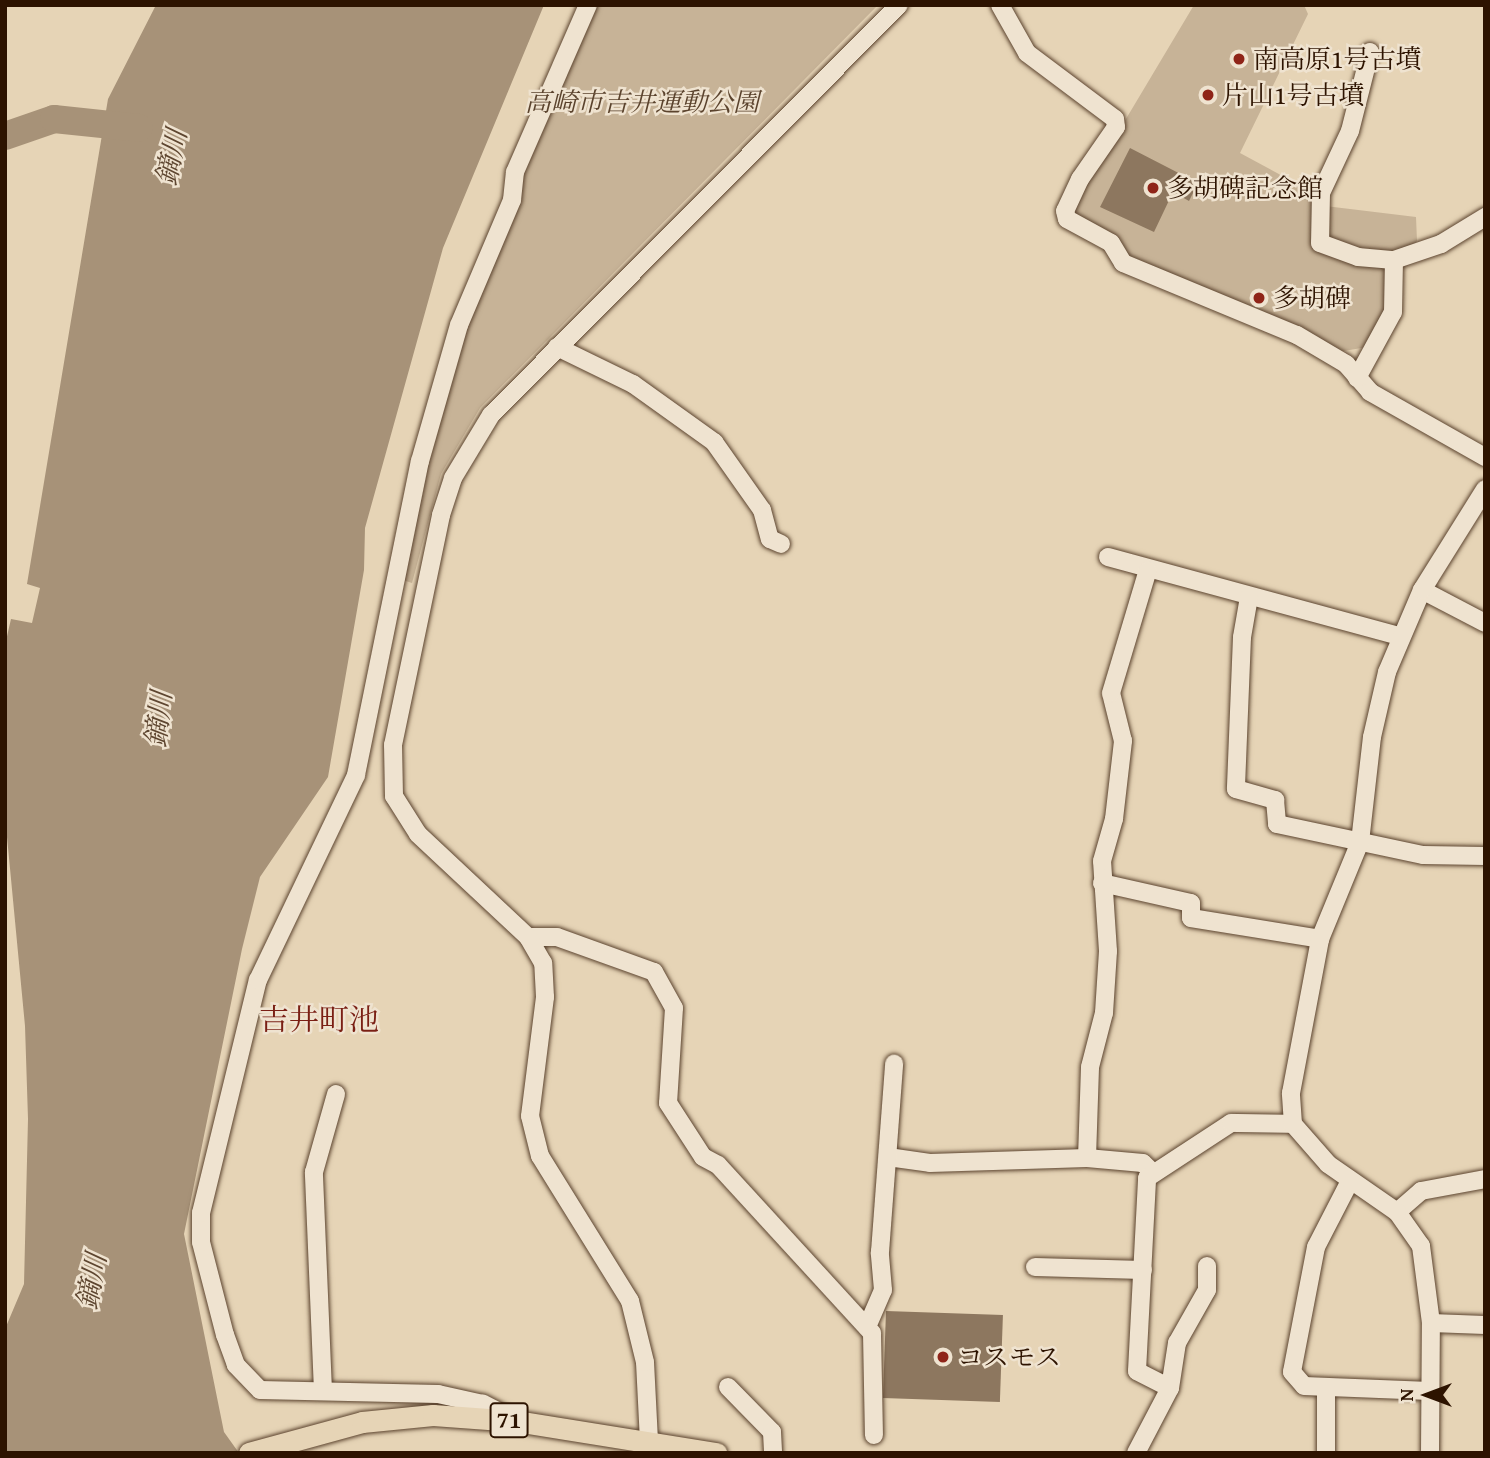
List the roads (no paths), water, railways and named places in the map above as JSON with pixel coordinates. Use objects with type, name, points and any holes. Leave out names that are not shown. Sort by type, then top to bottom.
[{"type":"main road","name":"71","points":[[248,1453],[302,1437],[410,1415],[516,1421],[716,1453]]},
{"type":"street","points":[[516,1421],[483,1404],[448,1395],[323,1391],[269,1393],[236,1365],[201,1242],[209,1164],[258,980],[356,775],[420,461],[459,325],[512,200],[524,147],[588,5]]},
{"type":"street","points":[[649,1441],[645,1362],[630,1301],[540,1156],[530,1116],[545,997],[543,963],[528,937],[418,834],[394,796],[393,745],[453,478],[491,415],[899,5]]},
{"type":"street","points":[[1000,5],[1027,53],[1115,119],[1116,127],[1080,179],[1065,211],[1068,219],[1111,243],[1124,263],[1297,335],[1346,364],[1370,392],[1485,457]]},
{"type":"street","points":[[1370,52],[1350,131],[1321,193],[1317,237],[1328,247],[1358,257],[1394,260],[1441,244],[1485,217]]},
{"type":"street","points":[[1357,378],[1393,312],[1394,260]]},
{"type":"street","points":[[557,347],[633,384],[714,442],[762,510],[770,539],[781,544]]},
{"type":"street","points":[[1430,1453],[1431,1323],[1421,1246],[1397,1212],[1350,1181],[1293,1125],[1290,1093],[1320,939],[1360,842],[1378,703],[1399,636],[1422,590],[1485,489]]},
{"type":"street","points":[[1108,557],[1399,636]]},
{"type":"street","points":[[1087,1158],[1090,1067],[1104,1013],[1108,950],[1102,883],[1124,741],[1112,706],[1113,681],[1149,570]]},
{"type":"street","points":[[1422,590],[1485,623]]},
{"type":"street","points":[[1249,597],[1242,637],[1236,789],[1275,800],[1277,824],[1423,855],[1485,856]]},
{"type":"street","points":[[1102,883],[1191,903],[1191,918],[1320,939]]},
{"type":"street","points":[[528,937],[557,937],[654,972],[674,1008],[667,1102],[703,1157],[718,1165],[867,1327],[874,1344],[874,1435]]},
{"type":"street","points":[[867,1327],[883,1290],[894,1064]]},
{"type":"street","points":[[323,1391],[314,1172],[336,1094]]},
{"type":"street","points":[[1152,1172],[1231,1123],[1293,1125]]},
{"type":"street","points":[[888,1157],[930,1163],[1087,1158],[1143,1163],[1152,1172]]},
{"type":"street","points":[[1152,1172],[1137,1371],[1170,1388]]},
{"type":"street","points":[[1397,1212],[1422,1191],[1485,1179]]},
{"type":"street","points":[[1350,1181],[1316,1247],[1304,1324],[1292,1360],[1297,1381],[1326,1387],[1430,1391]]},
{"type":"street","points":[[1136,1453],[1170,1388],[1177,1343],[1207,1290],[1207,1266]]},
{"type":"street","points":[[1035,1267],[1143,1270]]},
{"type":"street","points":[[1431,1323],[1485,1325]]},
{"type":"street","points":[[728,1387],[772,1432],[773,1453]]},
{"type":"street","points":[[1326,1387],[1326,1453]]},
{"type":"water","name":"鏑川","points":[[156,5],[544,5],[443,248],[365,528],[364,570],[328,777],[260,877],[242,949],[184,1234],[224,1432],[239,1453],[5,1453],[5,1329],[24,1284],[28,1119],[25,1026],[5,816],[5,645],[11,619],[32,623],[40,588],[27,584],[108,99]]},
{"type":"waterway","points":[[5,136],[54,119],[139,128]]},
{"type":"place","name":"南高原1号古墳","points":[[1239,59]]},
{"type":"place","name":"片山1号古墳","points":[[1208,95]]},
{"type":"place","name":"多胡碑記念館","points":[[1153,188]]},
{"type":"place","name":"多胡碑","points":[[1259,298]]},
{"type":"place","name":"コスモス","points":[[943,1357]]},
{"type":"district","name":"吉井町池","points":[[319,1019]]},
{"type":"park label","name":"高崎市吉井運動公園","points":[[642,102]]}]
